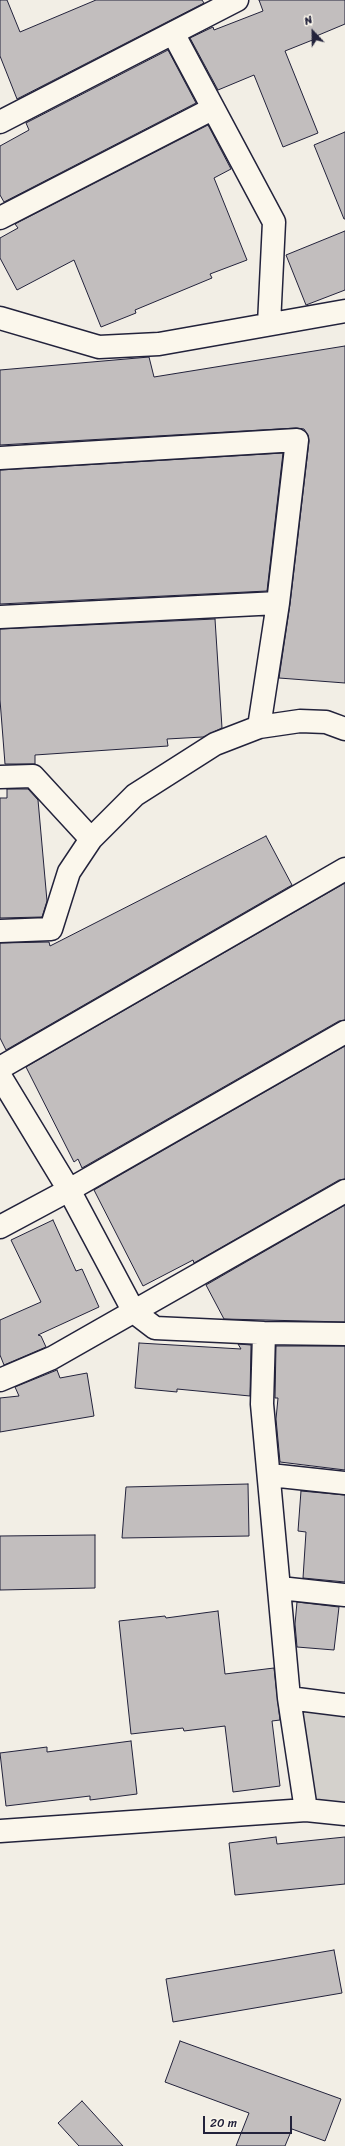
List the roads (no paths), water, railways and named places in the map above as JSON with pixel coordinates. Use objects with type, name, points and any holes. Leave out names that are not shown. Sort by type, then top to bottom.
[{"type":"street","points":[[0,122],[237,0]]},
{"type":"street","points":[[173,33],[212,109],[274,222],[269,324]]},
{"type":"street","points":[[0,218],[212,109]]},
{"type":"street","points":[[0,318],[99,347],[159,344],[345,311]]},
{"type":"street","points":[[0,458],[297,440],[278,603],[259,727]]},
{"type":"street","points":[[0,617],[278,603]]},
{"type":"street","points":[[0,931],[51,929],[69,872],[91,839],[135,795],[215,744],[259,727],[300,721],[326,722],[345,729]]},
{"type":"street","points":[[0,777],[33,776],[91,839]]},
{"type":"street","points":[[0,1068],[345,869]]},
{"type":"street","points":[[0,1226],[69,1190],[345,1032]]},
{"type":"street","points":[[0,1076],[69,1190],[134,1312],[155,1328],[264,1333],[345,1334]]},
{"type":"street","points":[[0,1380],[52,1358],[345,1191]]},
{"type":"street","points":[[264,1333],[262,1404],[270,1475],[289,1698],[306,1810]]},
{"type":"street","points":[[270,1475],[345,1483]]},
{"type":"street","points":[[280,1588],[345,1595]]},
{"type":"street","points":[[289,1698],[345,1704]]},
{"type":"street","points":[[0,1831],[306,1810],[345,1814]]}]
